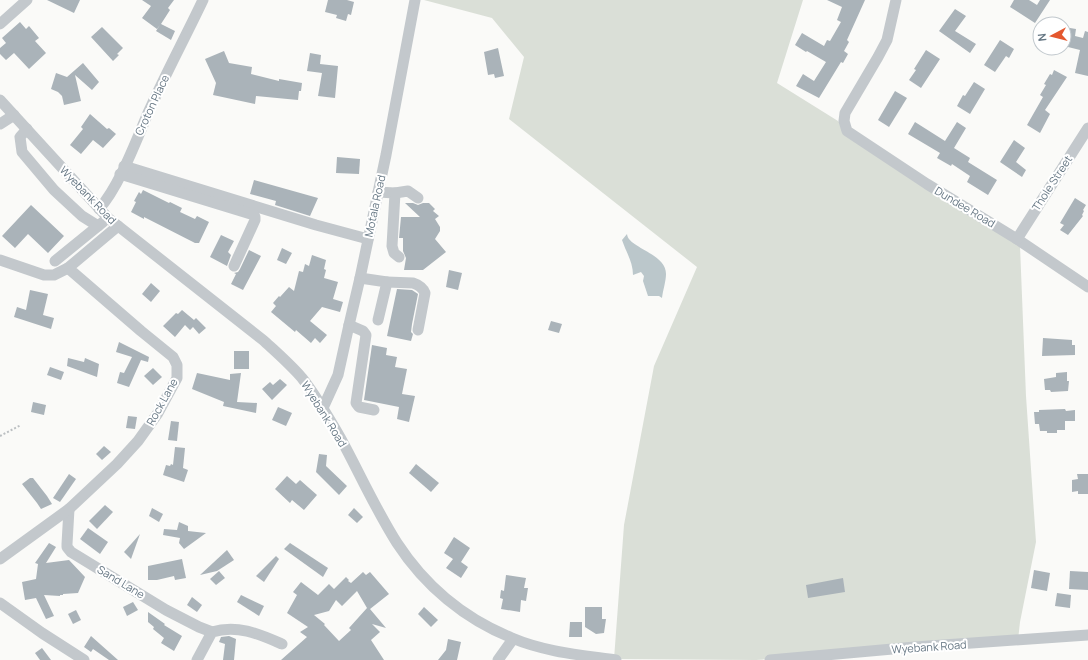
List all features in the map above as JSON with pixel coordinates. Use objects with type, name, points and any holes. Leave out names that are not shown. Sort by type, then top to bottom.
[{"type":"street","points":[[0,24],[27,0]]},
{"type":"street","name":"Croton Place","points":[[99,208],[105,202],[122,170],[203,0]]},
{"type":"street","name":"Motala Road","points":[[323,408],[338,375],[348,325],[360,278],[415,0]]},
{"type":"street","name":"Dundee Road","points":[[896,0],[887,40],[878,58],[847,107],[844,118],[847,132],[927,184],[1017,238],[1088,287]]},
{"type":"street","name":"Wyebank Road","points":[[0,100],[108,218],[263,340],[302,378],[323,408],[397,543],[422,577],[466,614],[486,626],[513,639],[534,646],[570,654],[616,660]]},
{"type":"street","points":[[0,124],[14,114]]},
{"type":"street","points":[[27,129],[20,137],[22,152],[54,190],[82,216],[98,226]]},
{"type":"street","name":"Thole Street","points":[[1017,238],[1086,136]]},
{"type":"street","points":[[122,170],[368,239]]},
{"type":"street","points":[[122,170],[254,215],[255,220],[234,266]]},
{"type":"street","points":[[378,192],[395,193],[408,191],[418,198]]},
{"type":"street","points":[[395,193],[392,246],[394,253],[399,256]]},
{"type":"street","points":[[55,261],[108,218]]},
{"type":"street","points":[[0,260],[44,275],[54,275],[68,268],[118,226]]},
{"type":"street","name":"Rock Lane","points":[[0,559],[69,510],[117,464],[138,441],[158,413],[177,378],[176,361],[169,352],[141,331],[68,268]]},
{"type":"street","points":[[360,278],[387,282],[413,283],[423,290],[425,294],[418,330]]},
{"type":"street","points":[[378,320],[387,282]]},
{"type":"street","points":[[348,325],[363,331],[366,335],[356,403],[359,407],[374,410]]},
{"type":"street","name":"Sand Lane","points":[[69,510],[67,547],[71,552],[166,610],[212,632]]},
{"type":"street","points":[[0,603],[84,660]]},
{"type":"street","points":[[197,660],[212,632],[227,628],[241,629],[257,633],[282,644]]},
{"type":"street","name":"Wyebank Road","points":[[770,660],[845,657],[915,647],[1088,635]]},
{"type":"street","points":[[498,660],[513,639]]},
{"type":"path","points":[[0,436],[21,425]]},
{"type":"shaded area","points":[[424,0],[803,0],[777,83],[838,121],[842,126],[1020,246],[1026,396],[1036,542],[1020,622],[1018,640],[756,660],[614,659],[624,525],[654,366],[697,267],[509,119],[524,57],[492,18]]},
{"type":"shaded area","points":[[627,234],[629,239],[654,256],[664,267],[666,277],[662,298],[659,296],[648,296],[643,281],[644,276],[641,272],[633,275],[631,261],[622,240]]},
{"type":"building","points":[[47,0],[80,0],[74,13]]},
{"type":"building","points":[[142,0],[174,0],[168,8],[170,10],[161,24],[175,31],[171,40],[156,31],[160,25],[157,29],[142,18],[151,6]]},
{"type":"building","points":[[328,0],[347,0],[354,2],[351,15],[348,14],[346,21],[336,18],[337,15],[325,12]]},
{"type":"building","points":[[827,0],[865,0],[847,40],[849,42],[844,51],[848,54],[843,63],[841,62],[819,98],[796,86],[803,74],[814,81],[826,62],[795,45],[802,33],[824,46],[827,40],[830,41],[841,22],[837,20],[842,7]]},
{"type":"building","points":[[1014,0],[1029,0],[1037,5],[1040,0],[1050,0],[1040,16],[1032,16],[1032,21],[1010,7]]},
{"type":"building","points":[[955,9],[966,16],[955,31],[976,44],[970,53],[939,31]]},
{"type":"building","points":[[20,22],[26,29],[29,26],[39,38],[35,41],[46,53],[29,69],[14,53],[6,60],[0,54],[0,48],[6,43],[2,38]]},
{"type":"building","points":[[102,27],[123,48],[113,61],[91,37]]},
{"type":"building","points":[[1072,28],[1076,29],[1075,36],[1083,38],[1085,31],[1088,32],[1088,76],[1075,73],[1080,50],[1072,48]]},
{"type":"building","points":[[1000,40],[1014,49],[1009,58],[1006,56],[995,72],[984,65]]},
{"type":"building","points":[[498,48],[504,76],[495,78],[494,74],[488,75],[484,52]]},
{"type":"building","points":[[926,50],[940,59],[921,88],[909,80]]},
{"type":"building","points":[[224,51],[229,63],[252,67],[251,74],[279,81],[279,79],[302,83],[298,100],[256,96],[255,104],[213,95],[216,83],[205,59]]},
{"type":"building","points":[[310,53],[321,55],[320,64],[338,66],[335,98],[318,96],[322,73],[307,71]]},
{"type":"building","points":[[83,63],[99,82],[92,90],[75,75],[81,101],[64,105],[62,96],[58,92],[51,89],[56,73],[67,77]]},
{"type":"building","points":[[1054,70],[1067,77],[1045,110],[1050,114],[1040,133],[1027,125],[1043,97],[1040,95],[1046,85],[1044,84],[1050,74],[1052,75]]},
{"type":"building","points":[[974,82],[985,89],[970,114],[957,106],[963,95],[965,96]]},
{"type":"building","points":[[895,91],[907,98],[889,127],[878,120]]},
{"type":"building","points":[[90,114],[107,129],[109,128],[116,134],[103,148],[93,140],[81,154],[70,145],[83,129],[81,127]]},
{"type":"building","points":[[915,122],[945,141],[957,122],[966,128],[954,148],[970,158],[968,162],[997,180],[988,195],[967,182],[970,176],[952,164],[951,166],[937,158],[940,153],[908,134]]},
{"type":"building","points":[[1014,140],[1025,148],[1016,162],[1026,170],[1022,177],[1000,162]]},
{"type":"building","points":[[337,157],[360,159],[359,174],[336,173]]},
{"type":"building","points":[[254,180],[318,198],[310,216],[275,205],[276,201],[250,194]]},
{"type":"building","points":[[143,190],[182,208],[180,212],[195,219],[197,216],[209,222],[199,243],[195,243],[131,212],[136,202],[134,201],[139,192],[141,194]]},
{"type":"building","points":[[1075,198],[1086,205],[1083,210],[1083,216],[1068,235],[1060,230],[1064,225],[1060,223]]},
{"type":"building","points":[[405,203],[413,203],[418,205],[429,203],[435,209],[433,211],[439,216],[435,219],[440,227],[440,231],[435,239],[446,252],[423,270],[404,270],[406,258],[403,251],[403,238],[399,238],[401,217],[420,217]]},
{"type":"building","points":[[31,205],[64,236],[48,253],[28,234],[15,248],[2,236]]},
{"type":"building","points":[[221,235],[234,241],[228,252],[231,255],[227,266],[210,257]]},
{"type":"building","points":[[282,248],[292,253],[286,264],[277,260]]},
{"type":"building","points":[[249,250],[261,256],[243,290],[231,284],[236,274],[234,273],[238,272],[240,269]]},
{"type":"building","points":[[312,255],[326,260],[324,278],[338,282],[333,299],[343,302],[340,312],[322,307],[310,321],[327,335],[320,343],[315,338],[311,343],[271,312],[276,306],[273,303],[279,296],[280,297],[289,287],[294,291],[299,271],[303,272],[305,264],[309,266]]},
{"type":"building","points":[[449,270],[462,273],[458,290],[446,287]]},
{"type":"building","points":[[151,283],[160,291],[151,302],[142,294]]},
{"type":"building","points":[[397,289],[412,290],[418,294],[412,324],[411,332],[413,334],[411,341],[387,336]]},
{"type":"building","points":[[30,290],[48,294],[43,315],[54,318],[51,329],[14,317],[17,307],[26,310]]},
{"type":"building","points":[[182,310],[194,320],[196,318],[206,328],[199,334],[193,327],[190,330],[185,325],[175,337],[163,326],[176,313],[178,314]]},
{"type":"building","points":[[551,321],[562,324],[559,333],[548,330]]},
{"type":"building","points":[[1043,338],[1072,340],[1072,345],[1075,345],[1075,355],[1042,356]]},
{"type":"building","points":[[119,342],[149,357],[148,362],[141,360],[129,387],[117,383],[120,372],[124,373],[132,357],[116,352]]},
{"type":"building","points":[[372,345],[387,348],[386,355],[397,357],[395,367],[407,369],[402,394],[415,396],[409,422],[397,419],[399,407],[364,400]]},
{"type":"building","points":[[234,351],[249,351],[249,369],[234,369]]},
{"type":"building","points":[[68,358],[84,362],[85,358],[99,364],[97,377],[67,366]]},
{"type":"building","points":[[50,367],[64,372],[61,380],[47,375]]},
{"type":"building","points":[[153,368],[162,377],[153,385],[144,376]]},
{"type":"building","points":[[1067,372],[1067,381],[1069,381],[1068,391],[1051,392],[1050,390],[1045,390],[1044,379],[1056,377],[1056,373]]},
{"type":"building","points":[[197,373],[230,380],[230,374],[241,373],[237,402],[257,403],[256,413],[223,406],[224,402],[192,389]]},
{"type":"building","points":[[280,379],[287,385],[272,400],[262,389],[270,382],[273,385]]},
{"type":"building","points":[[33,402],[46,405],[44,415],[31,412]]},
{"type":"building","points":[[278,407],[292,413],[286,426],[272,420]]},
{"type":"building","points":[[1065,409],[1066,411],[1075,410],[1075,421],[1065,421],[1065,430],[1057,430],[1057,433],[1047,433],[1047,431],[1040,431],[1039,424],[1035,424],[1034,412],[1039,412],[1039,410]]},
{"type":"building","points":[[128,416],[137,417],[135,429],[126,428]]},
{"type":"building","points":[[171,421],[179,422],[177,441],[168,440]]},
{"type":"building","points":[[104,446],[111,452],[102,460],[96,454]]},
{"type":"building","points":[[175,447],[185,448],[183,468],[188,470],[184,482],[163,475],[166,465],[173,465]]},
{"type":"building","points":[[319,454],[327,455],[326,466],[347,486],[339,495],[316,472]]},
{"type":"building","points":[[416,464],[439,483],[431,492],[409,473]]},
{"type":"building","points":[[69,474],[76,479],[60,502],[53,498]]},
{"type":"building","points":[[1077,474],[1088,474],[1088,494],[1078,494],[1078,491],[1072,492],[1072,480],[1078,479]]},
{"type":"building","points":[[287,476],[296,484],[300,480],[317,495],[304,510],[292,500],[290,503],[275,489]]},
{"type":"building","points":[[30,478],[33,478],[52,504],[41,509],[22,484]]},
{"type":"building","points":[[105,505],[113,512],[97,529],[89,521]]},
{"type":"building","points":[[152,508],[163,514],[159,522],[149,516]]},
{"type":"building","points":[[354,508],[363,517],[357,523],[348,515]]},
{"type":"building","points":[[179,522],[188,526],[188,531],[206,533],[184,549],[179,543],[180,538],[163,535],[164,529],[177,530]]},
{"type":"building","points":[[88,528],[108,542],[100,554],[80,539]]},
{"type":"building","points":[[140,534],[131,559],[124,552]]},
{"type":"building","points":[[454,537],[470,548],[461,562],[468,567],[461,578],[446,568],[453,559],[444,553]]},
{"type":"building","points":[[49,543],[56,547],[46,563],[69,560],[85,577],[78,593],[63,594],[60,596],[44,595],[54,616],[46,619],[36,598],[25,600],[22,582],[36,579],[38,564],[35,563]]},
{"type":"building","points":[[290,543],[328,568],[323,577],[284,549]]},
{"type":"building","points":[[227,550],[234,560],[217,571],[200,575]]},
{"type":"building","points":[[276,556],[279,559],[264,582],[256,576]]},
{"type":"building","points":[[182,559],[186,578],[175,580],[174,576],[157,580],[148,580],[148,566]]},
{"type":"building","points":[[1034,570],[1050,573],[1047,591],[1031,588]]},
{"type":"building","points":[[219,571],[225,578],[216,585],[210,579]]},
{"type":"building","points":[[1070,571],[1088,572],[1088,590],[1069,589]]},
{"type":"building","points":[[363,572],[366,575],[370,572],[389,594],[370,609],[386,628],[372,624],[380,632],[371,640],[384,660],[281,660],[307,637],[300,632],[308,627],[287,613],[297,595],[293,592],[301,582],[318,595],[329,584],[334,589],[346,577],[351,583]],"holes":[[[357,591],[367,608],[349,628],[351,630],[339,641],[324,625],[325,624],[314,615],[329,611],[336,600],[342,606]]]},
{"type":"building","points":[[506,575],[526,578],[524,588],[528,588],[526,601],[521,600],[520,612],[501,609],[503,599],[500,598],[501,590],[504,591]]},
{"type":"building","points":[[843,578],[845,592],[808,598],[806,585]]},
{"type":"building","points":[[1057,593],[1071,595],[1070,608],[1055,606]]},
{"type":"building","points":[[241,595],[264,606],[259,616],[237,602]]},
{"type":"building","points":[[192,597],[202,605],[197,612],[187,605]]},
{"type":"building","points":[[133,602],[138,610],[127,616],[123,607]]},
{"type":"building","points":[[424,607],[438,620],[431,627],[418,614]]},
{"type":"building","points":[[585,607],[602,607],[602,619],[606,619],[604,633],[596,634],[585,627]]},
{"type":"building","points":[[76,610],[81,620],[73,624],[68,614]]},
{"type":"building","points":[[148,612],[165,624],[164,625],[182,636],[174,651],[161,643],[164,638],[153,629],[154,627],[148,622]]},
{"type":"building","points":[[570,622],[582,622],[582,637],[569,637]]},
{"type":"building","points":[[91,636],[118,660],[109,660],[93,649],[91,652],[84,647]]},
{"type":"building","points":[[229,636],[236,639],[234,660],[223,660],[225,644],[219,642],[221,637]]},
{"type":"building","points":[[448,639],[461,642],[457,660],[438,660],[446,650]]},
{"type":"building","points":[[42,648],[51,660],[40,660],[35,653]]}]
